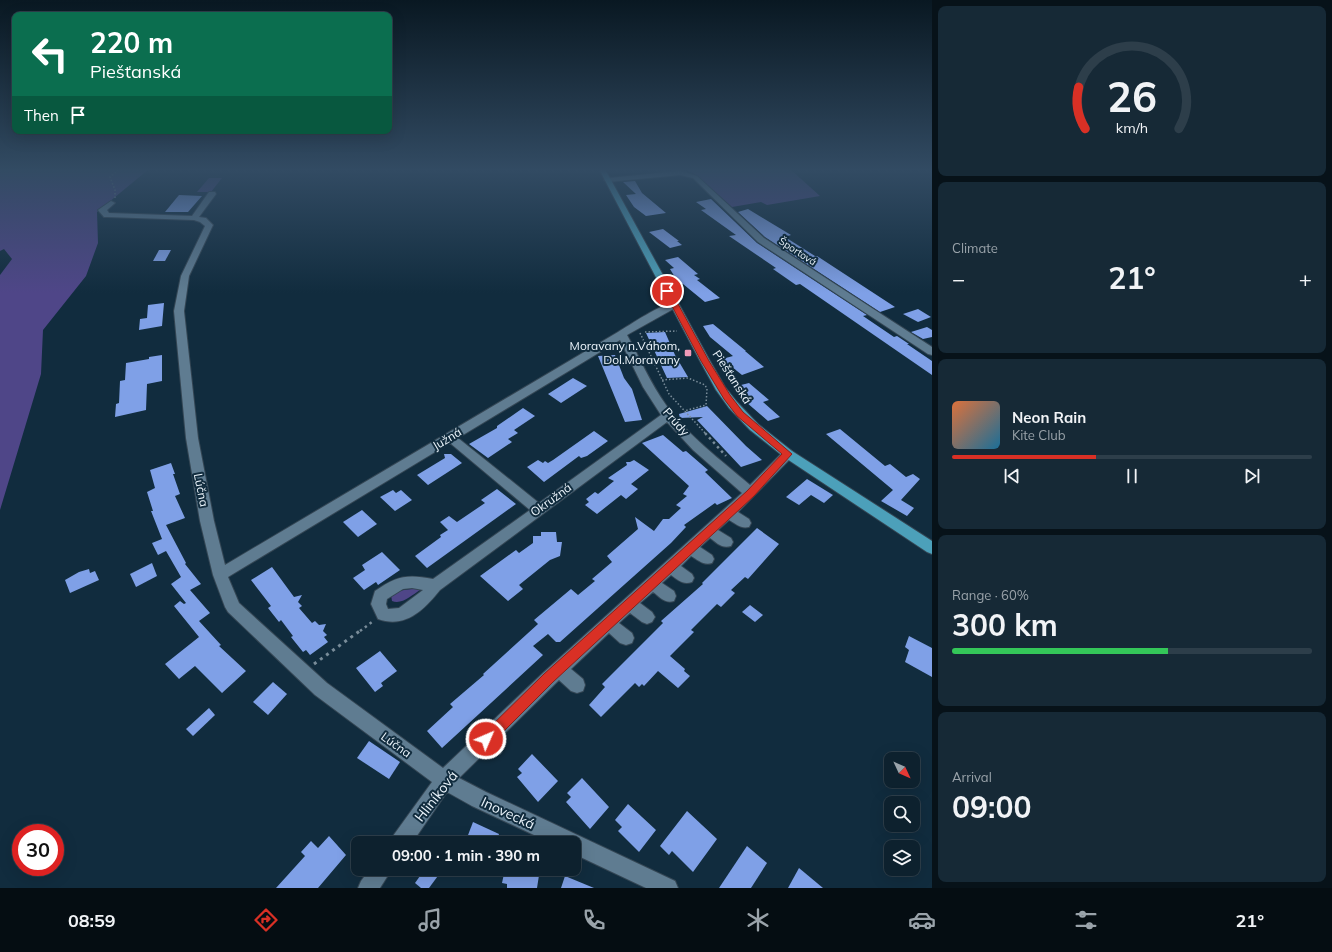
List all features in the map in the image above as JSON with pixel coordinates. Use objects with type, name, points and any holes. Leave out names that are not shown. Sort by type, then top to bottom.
[{"type":"main road","name":"Piešťanská","points":[[624,210],[674,306],[717,383],[733,405],[754,427],[788,454],[932,548]]},
{"type":"street","points":[[102,210],[107,215],[194,218],[200,210]]},
{"type":"street","name":"Športová","points":[[730,210],[761,240],[932,352]]},
{"type":"street","name":"Lúčna","points":[[194,218],[203,220],[209,224],[209,227],[185,276],[179,311],[192,438],[207,521],[220,575],[233,608],[321,689],[444,780]]},
{"type":"street","name":"Južná","points":[[220,575],[622,334],[665,309],[674,306]]},
{"type":"street","name":"Prúdy","points":[[622,334],[651,389],[668,416],[697,446],[750,493]]},
{"type":"street","name":"Okružná","points":[[383,614],[394,616],[402,614],[427,596],[435,586],[538,509],[668,416]]},
{"type":"street","points":[[450,437],[538,509]]},
{"type":"street","name":"Hliníková","points":[[405,836],[444,780],[567,677],[717,536],[736,517],[750,493],[788,454]]},
{"type":"street","points":[[383,614],[378,604],[380,595],[397,584],[409,580],[435,586]]},
{"type":"street","name":"Inovecká","points":[[444,780],[479,799],[558,836]]},
{"type":"street","name":"Inovecká","points":[[581,847],[668,888]]},
{"type":"street","points":[[368,888],[377,876]]},
{"type":"path","points":[[638,329],[669,394],[730,460]]},
{"type":"path","points":[[639,332],[679,331]]},
{"type":"path","points":[[662,380],[688,378],[705,385],[707,389],[706,404],[684,411]]},
{"type":"path","points":[[303,672],[383,614]]},
{"type":"shaded area","points":[[0,210],[99,210],[97,212],[98,243],[86,276],[43,330],[41,374],[0,510],[0,275],[12,259],[4,249],[0,251]]},
{"type":"shaded area","points":[[419,588],[420,590],[403,601],[392,601],[391,595],[397,591]]},
{"type":"building","points":[[166,210],[189,210],[188,212],[165,212]]},
{"type":"building","points":[[639,210],[663,210],[666,213],[646,216]]},
{"type":"building","points":[[702,210],[723,210],[757,243],[867,315],[863,316],[894,337],[897,336],[932,361],[932,375],[800,284],[796,285],[773,269],[776,268],[729,236],[736,235]]},
{"type":"building","points":[[750,210],[791,235],[785,237],[895,307],[880,312],[765,237],[738,212]]},
{"type":"building","points":[[663,229],[682,245],[670,248],[649,232]]},
{"type":"building","points":[[159,250],[171,250],[165,261],[153,261]]},
{"type":"building","points":[[678,257],[698,274],[694,275],[700,279],[697,280],[720,298],[705,302],[683,284],[679,284],[670,269],[674,268],[665,260]]},
{"type":"building","points":[[164,303],[162,326],[139,330],[140,319],[147,318],[148,305]]},
{"type":"building","points":[[918,309],[931,317],[918,322],[903,314]]},
{"type":"building","points":[[713,324],[764,367],[742,375],[722,359],[733,356],[710,337],[703,326]]},
{"type":"building","points":[[927,327],[932,330],[932,337],[923,339],[911,332]]},
{"type":"building","points":[[665,332],[675,355],[688,377],[667,378],[646,333]]},
{"type":"building","points":[[162,355],[162,381],[147,384],[146,410],[115,417],[116,404],[119,403],[120,381],[125,380],[126,363]]},
{"type":"building","points":[[615,355],[624,378],[632,389],[642,420],[625,422],[598,356]]},
{"type":"building","points":[[573,378],[587,386],[561,403],[548,394]]},
{"type":"building","points":[[749,383],[769,400],[763,402],[780,417],[768,421],[746,402],[752,400],[737,386]]},
{"type":"building","points":[[707,406],[746,446],[762,460],[741,467],[697,420],[703,417],[680,418],[679,414]]},
{"type":"building","points":[[523,408],[535,416],[514,430],[518,433],[508,439],[512,442],[488,458],[469,444],[497,428],[497,426]]},
{"type":"building","points":[[840,429],[885,466],[890,464],[906,477],[913,474],[920,479],[901,500],[914,508],[907,516],[881,501],[893,490],[826,434]]},
{"type":"building","points":[[594,431],[608,441],[587,456],[581,458],[579,456],[544,482],[527,467],[538,460],[543,463],[545,461],[548,463]]},
{"type":"building","points":[[663,435],[683,452],[686,451],[708,470],[705,472],[732,498],[717,505],[715,503],[684,525],[686,527],[671,543],[560,642],[556,642],[548,634],[533,646],[543,655],[442,748],[427,731],[453,707],[450,704],[484,675],[483,674],[538,624],[534,620],[571,589],[578,595],[595,581],[592,579],[612,562],[607,556],[638,529],[635,517],[654,531],[663,519],[669,519],[681,508],[676,505],[687,496],[683,494],[689,486],[642,443]]},
{"type":"building","points":[[444,454],[451,454],[462,463],[428,485],[417,475],[445,458]]},
{"type":"building","points":[[634,460],[649,470],[631,484],[638,489],[626,499],[621,495],[597,514],[585,505],[589,502],[586,499],[595,492],[598,494],[614,481],[608,478],[627,465],[626,462]]},
{"type":"building","points":[[171,463],[180,494],[175,496],[185,518],[166,525],[186,563],[185,564],[201,584],[190,590],[210,613],[199,621],[221,645],[219,646],[246,671],[222,693],[195,666],[179,679],[165,664],[199,637],[174,606],[180,601],[184,604],[186,603],[171,584],[181,577],[166,551],[158,555],[152,543],[162,539],[151,511],[153,511],[147,492],[155,488],[150,470]]},
{"type":"building","points":[[807,479],[833,495],[824,503],[811,495],[799,505],[786,497]]},
{"type":"building","points":[[497,489],[516,504],[427,568],[415,556],[448,530],[440,522],[449,516],[457,522],[485,503],[481,500]]},
{"type":"building","points":[[393,490],[396,493],[401,490],[412,500],[395,511],[380,497]]},
{"type":"building","points":[[362,510],[377,524],[358,537],[343,522]]},
{"type":"building","points":[[757,528],[779,544],[748,579],[745,577],[731,590],[735,593],[721,607],[717,604],[691,630],[694,632],[670,656],[685,669],[684,671],[690,676],[678,688],[658,671],[644,686],[642,684],[639,687],[635,683],[601,717],[589,705],[605,687],[602,684],[663,623],[661,621],[703,584],[702,583]]},
{"type":"building","points":[[541,532],[556,532],[557,542],[562,542],[560,556],[550,560],[519,585],[523,589],[508,601],[480,576],[516,550],[519,553],[533,543],[533,536],[541,536]]},
{"type":"building","points":[[382,552],[400,570],[378,585],[376,582],[364,590],[353,578],[365,570],[362,565]]},
{"type":"building","points":[[152,563],[157,576],[136,587],[130,574]]},
{"type":"building","points":[[272,567],[294,597],[302,595],[298,602],[302,606],[299,608],[312,623],[315,621],[319,625],[326,624],[323,631],[327,635],[324,637],[328,642],[310,655],[306,650],[303,652],[291,637],[293,636],[281,620],[279,622],[268,608],[271,606],[251,580]]},
{"type":"building","points":[[89,569],[90,573],[95,571],[99,580],[70,593],[65,580],[79,572]]},
{"type":"building","points":[[750,605],[763,615],[755,622],[742,612]]},
{"type":"building","points":[[909,636],[932,648],[932,677],[905,662],[909,650],[905,647]]},
{"type":"building","points":[[380,651],[397,671],[381,683],[383,686],[375,692],[356,668]]},
{"type":"building","points":[[273,682],[287,694],[268,715],[253,702]]},
{"type":"building","points":[[209,708],[215,715],[193,736],[186,729]]},
{"type":"building","points":[[369,741],[400,762],[389,779],[357,758]]},
{"type":"building","points":[[532,754],[558,781],[538,802],[517,777],[522,773],[518,769]]},
{"type":"building","points":[[582,778],[609,807],[590,829],[566,802],[571,797],[567,793]]},
{"type":"building","points":[[628,804],[656,830],[639,852],[618,831],[622,827],[615,820]]},
{"type":"building","points":[[687,811],[717,839],[693,872],[672,851],[669,855],[660,846]]},
{"type":"building","points":[[473,822],[499,834],[498,836],[468,836]]},
{"type":"building","points":[[329,836],[346,855],[318,888],[276,888],[305,856],[301,852],[311,841],[318,848]]},
{"type":"building","points":[[747,846],[767,863],[751,888],[719,888]]},
{"type":"building","points":[[799,868],[823,888],[788,888]]},
{"type":"building","points":[[420,876],[438,876],[429,888],[421,888],[415,883]]},
{"type":"building","points":[[504,876],[539,876],[537,888],[507,888],[507,884],[502,883]]},
{"type":"building","points":[[565,876],[594,888],[561,888]]},
{"type":"place","name":"Moravany n.Váhom, Dol.Moravany","points":[[688,353]]},
{"type":"route","points":[[486,739],[549,678],[750,493],[788,454],[754,427],[740,414],[726,397],[667,291]]}]
